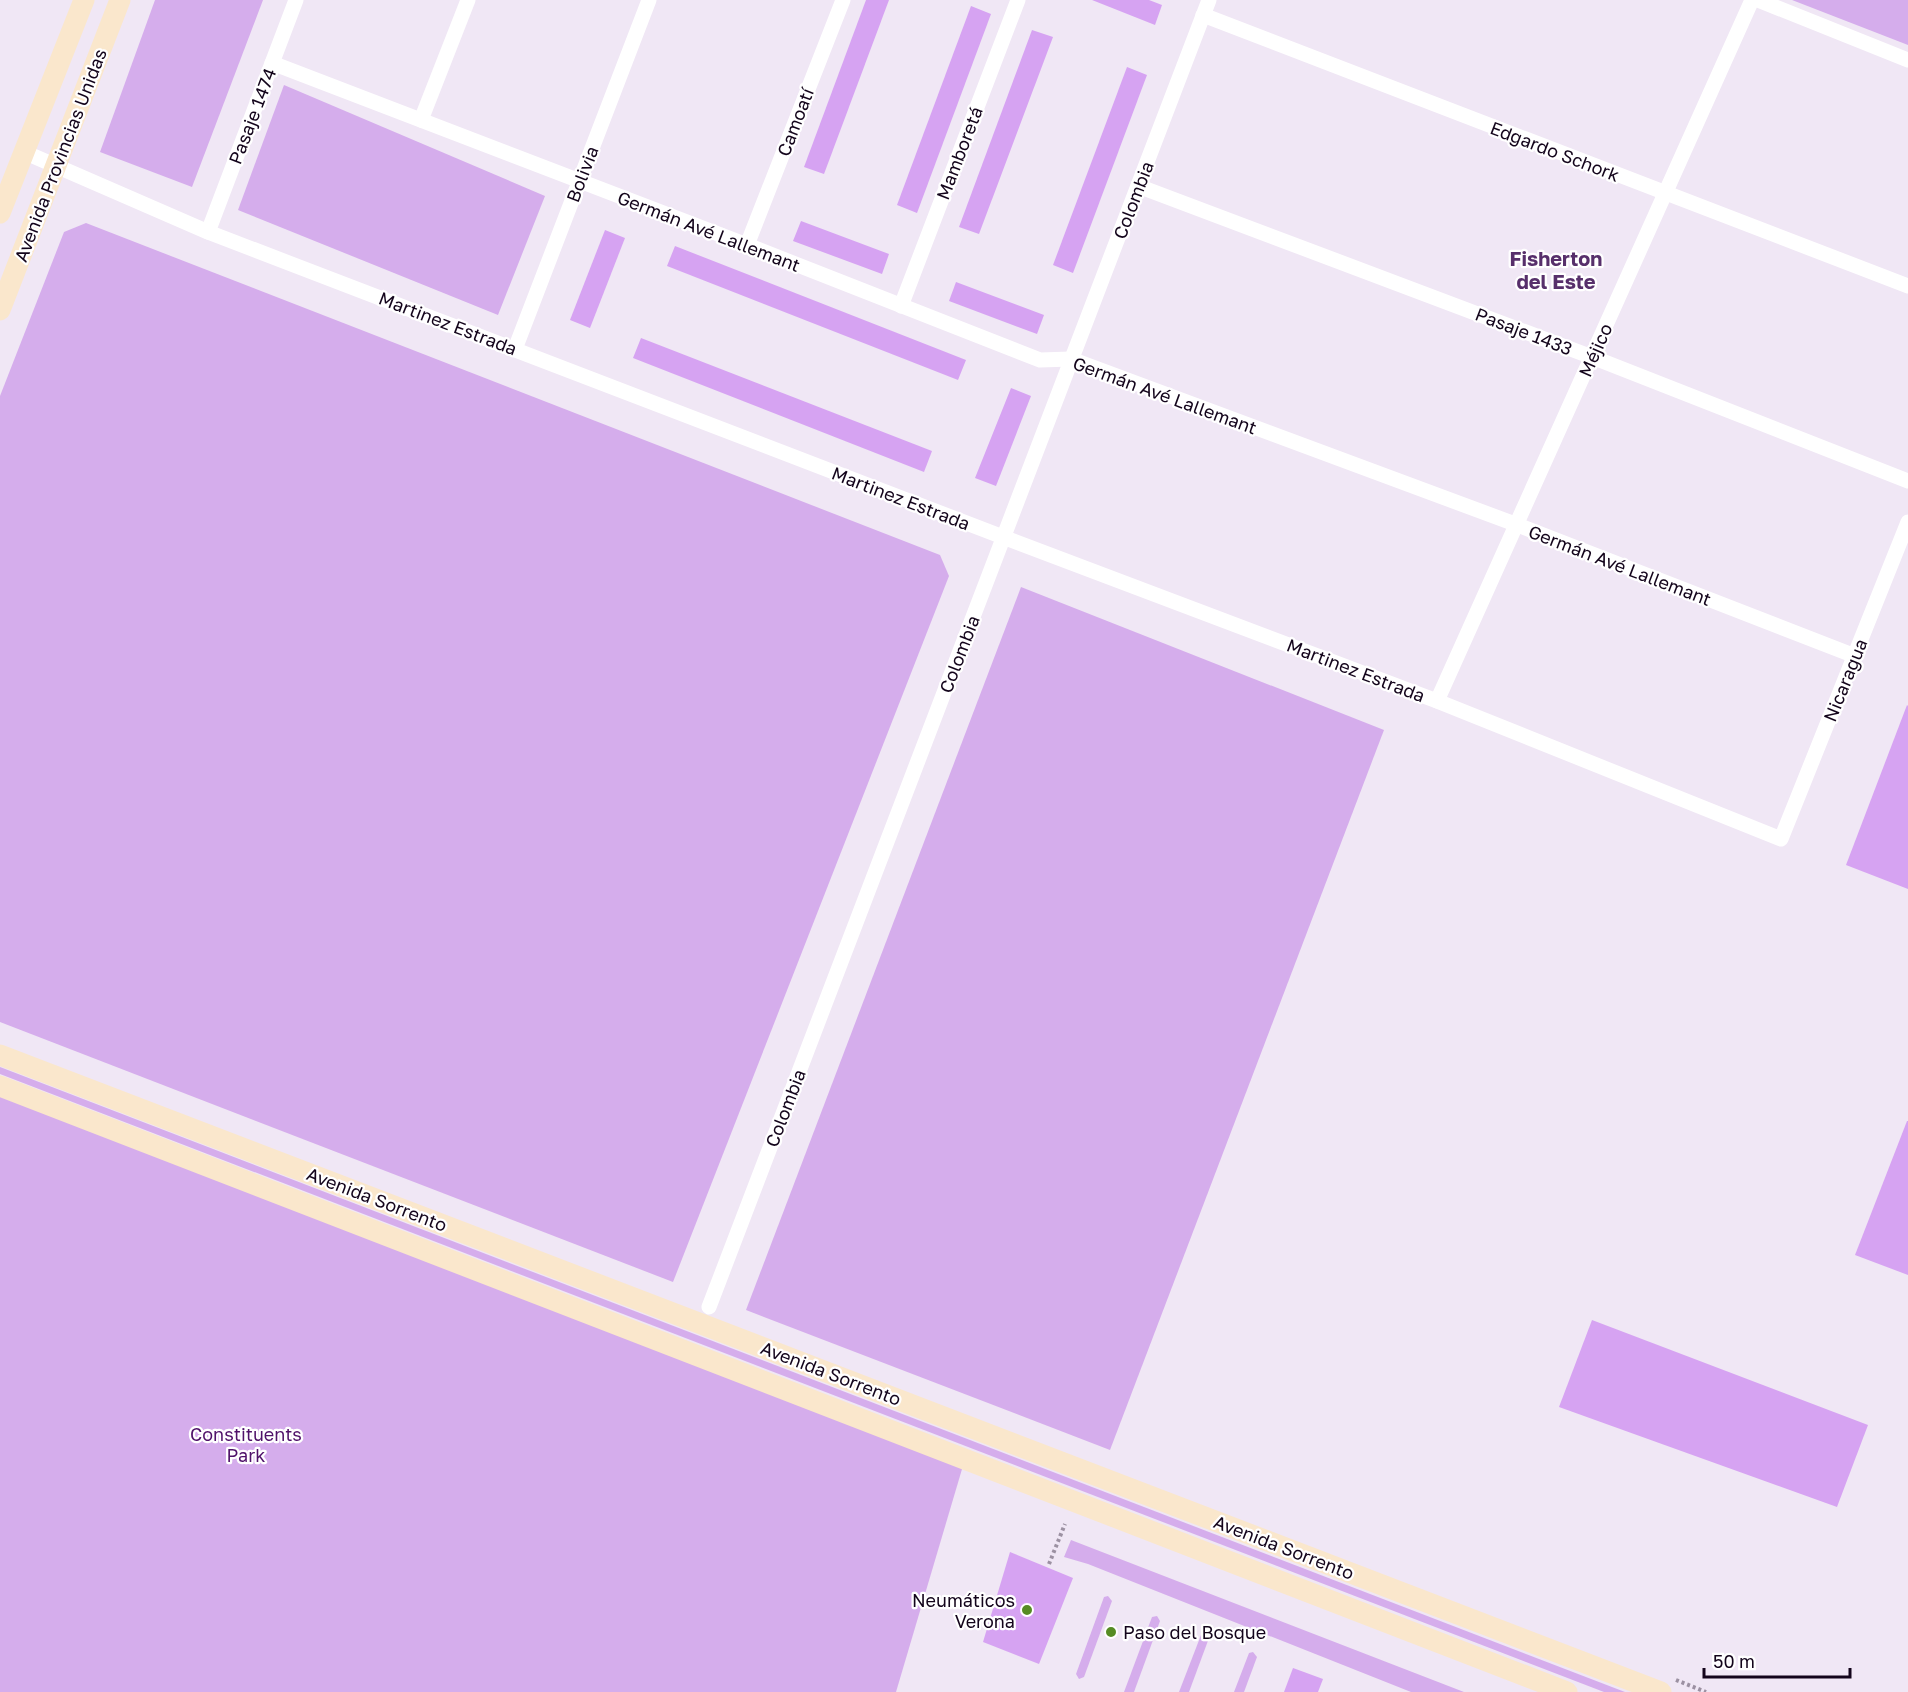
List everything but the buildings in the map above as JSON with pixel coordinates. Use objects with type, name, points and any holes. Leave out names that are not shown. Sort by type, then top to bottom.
[{"type":"main road","name":"Avenida Provincias Unidas","points":[[0,213],[84,0]]},
{"type":"main road","name":"Avenida Provincias Unidas","points":[[0,310],[120,0]]},
{"type":"main road","name":"Avenida Sorrento","points":[[0,1055],[1661,1692]]},
{"type":"main road","name":"Avenida Sorrento","points":[[0,1086],[1567,1692]]},
{"type":"street","name":"Pasaje 1474","points":[[208,231],[296,0]]},
{"type":"street","points":[[421,120],[468,0]]},
{"type":"street","name":"Bolivia","points":[[515,348],[650,0]]},
{"type":"street","name":"Camoatí","points":[[747,245],[843,0]]},
{"type":"street","name":"Mamboretá","points":[[901,306],[1018,0]]},
{"type":"street","name":"Colombia","points":[[709,1308],[1209,0]]},
{"type":"street","name":"Méjico","points":[[1437,701],[1752,0]]},
{"type":"street","points":[[1758,0],[1908,60]]},
{"type":"street","name":"Edgardo Schork","points":[[1203,15],[1908,286]]},
{"type":"street","name":"Germán Avé Lallemant","points":[[272,63],[1040,360],[1071,359],[1515,524],[1855,656]]},
{"type":"street","name":"Martinez Estrada","points":[[24,152],[208,231],[1003,537],[1437,701],[1781,838]]},
{"type":"street","name":"Pasaje 1433","points":[[1138,186],[1592,357],[1908,481]]},
{"type":"street","name":"Nicaragua","points":[[1781,838],[1908,522]]},
{"type":"path","points":[[1049,1564],[1065,1524]]},
{"type":"green space","points":[[155,0],[263,0],[192,187],[100,152]]},
{"type":"green space","points":[[1792,0],[1908,0],[1908,45]]},
{"type":"green space","points":[[284,85],[545,196],[498,315],[238,210]]},
{"type":"green space","points":[[86,223],[940,555],[949,576],[673,1282],[0,1022],[0,396],[64,232]]},
{"type":"green space","points":[[1021,587],[1384,730],[1110,1450],[746,1310]]},
{"type":"green space","points":[[0,1067],[1625,1692],[1604,1692],[0,1074]]},
{"type":"green space","name":"Constituents Park","points":[[0,1086],[965,1459],[896,1692],[0,1692]]},
{"type":"green space","points":[[1071,1540],[1464,1692],[1411,1692],[1088,1564],[1064,1557]]},
{"type":"green space","points":[[1108,1596],[1112,1601],[1084,1677],[1079,1679],[1076,1674],[1104,1597]]},
{"type":"green space","points":[[1157,1616],[1160,1621],[1134,1692],[1124,1692],[1152,1617]]},
{"type":"green space","points":[[1205,1634],[1209,1638],[1189,1692],[1179,1692],[1201,1635]]},
{"type":"green space","points":[[1253,1652],[1257,1657],[1244,1692],[1234,1692],[1249,1653]]},
{"type":"place","name":"Neumáticos Verona","points":[[1027,1610]]},
{"type":"place","name":"Paso del Bosque","points":[[1111,1632]]},
{"type":"district","name":"Fisherton del Este","points":[[1556,270]]}]
